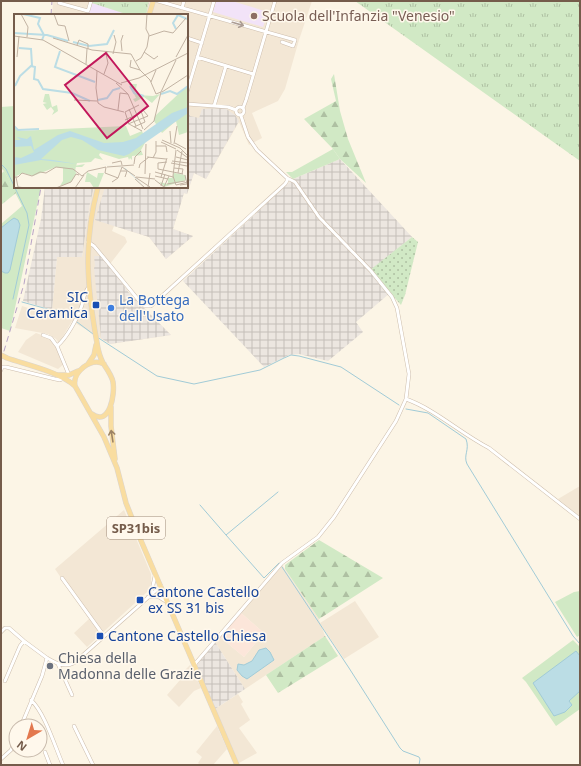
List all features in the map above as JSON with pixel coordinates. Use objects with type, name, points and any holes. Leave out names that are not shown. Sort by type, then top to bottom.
[{"type":"main road","points":[[149,14],[155,1]]},
{"type":"main road","points":[[87,366],[94,355],[96,342],[89,287],[88,242],[90,222],[98,188]]},
{"type":"main road","points":[[66,376],[75,386],[91,413],[95,416],[104,416],[108,413],[113,393],[113,382],[104,364],[96,342]]},
{"type":"main road","points":[[1,355],[54,374],[66,376],[96,362],[104,364]]},
{"type":"main road","points":[[75,386],[74,378],[80,370]]},
{"type":"main road","name":"SP31bis","points":[[111,404],[110,426],[117,468],[129,511],[237,765]]},
{"type":"main road","name":"SP31bis","points":[[91,413],[104,437],[117,468]]},
{"type":"street","points":[[59,1],[88,10],[91,1]]},
{"type":"street","points":[[155,1],[167,2],[182,8],[295,40],[293,46],[282,42]]},
{"type":"street","points":[[182,8],[184,1]]},
{"type":"street","points":[[188,88],[214,1]]},
{"type":"street","points":[[241,116],[244,112],[242,108],[254,74],[275,1]]},
{"type":"street","points":[[188,38],[202,43]]},
{"type":"street","points":[[197,57],[254,74]]},
{"type":"street","points":[[214,106],[226,66]]},
{"type":"street","points":[[188,104],[228,107],[236,110],[237,114],[241,116],[248,137],[253,146],[287,178],[295,182],[319,218],[371,271],[392,297],[397,308],[409,374],[406,399],[396,421],[334,517],[318,537],[282,563],[194,664]]},
{"type":"street","points":[[236,110],[242,108]]},
{"type":"street","points":[[88,242],[99,252],[141,303],[145,306],[151,306],[285,184],[287,178]]},
{"type":"street","points":[[88,249],[99,252]]},
{"type":"street","points":[[57,346],[75,321],[82,304],[84,293],[89,287]]},
{"type":"street","points":[[1,370],[2,367],[6,367],[54,380],[66,376],[57,346],[51,338],[43,335]]},
{"type":"street","points":[[406,399],[431,412],[473,440],[489,448],[580,519]]},
{"type":"street","points":[[150,595],[155,581],[155,572]]},
{"type":"street","points":[[62,578],[104,636]]},
{"type":"street","points":[[1,632],[5,628],[9,628],[47,658],[58,664],[66,666],[70,665],[161,586]]},
{"type":"street","points":[[150,595],[159,597],[168,603]]},
{"type":"street","points":[[6,681],[20,646],[24,641]]},
{"type":"street","points":[[24,718],[42,676],[47,658]]},
{"type":"street","points":[[58,664],[72,695]]},
{"type":"street","points":[[31,700],[34,702],[45,722],[63,765]]},
{"type":"street","points":[[74,726],[93,765]]},
{"type":"shaded area","points":[[53,1],[312,1],[285,89],[278,101],[252,113],[262,138],[249,145],[239,122],[206,179],[194,173],[187,194],[184,193],[173,229],[193,236],[166,259],[149,237],[114,226],[112,231],[125,237],[127,242],[110,264],[129,293],[171,335],[110,344],[72,321],[59,343],[48,334],[15,328],[22,306],[56,317],[58,312],[52,310],[57,257],[82,257],[94,188],[188,188],[188,14],[52,14]]},
{"type":"shaded area","points":[[216,1],[232,1],[268,12],[263,27],[213,12]]},
{"type":"shaded area","points":[[92,3],[123,13],[86,14],[87,11],[89,12]]},
{"type":"shaded area","points":[[225,108],[235,115],[239,121],[206,179],[194,173],[187,194],[184,193],[173,229],[193,236],[166,259],[149,237],[95,220],[105,188],[188,188],[188,112],[190,113],[190,116],[199,118],[202,109]]},
{"type":"shaded area","points":[[340,159],[412,237],[371,270],[390,293],[356,322],[363,332],[328,361],[299,354],[289,355],[264,367],[183,281],[293,179]]},
{"type":"shaded area","points":[[45,188],[94,188],[82,257],[57,257],[52,310],[23,301],[41,219]]},
{"type":"shaded area","points":[[94,256],[101,256],[109,264],[129,293],[171,335],[110,344],[101,338]]},
{"type":"shaded area","points":[[36,333],[53,341],[58,348],[64,364],[58,369],[18,352],[26,340]]},
{"type":"shaded area","points":[[580,486],[580,517],[558,499]]},
{"type":"shaded area","points":[[124,510],[151,574],[151,584],[147,592],[87,647],[74,633],[89,619],[55,569]]},
{"type":"shaded area","points":[[282,565],[319,619],[320,623],[355,601],[379,637],[344,659],[321,625],[325,636],[245,689],[215,642],[220,637],[244,657],[264,633],[240,612]]},
{"type":"shaded area","points":[[240,612],[264,633],[244,657],[220,637]]},
{"type":"shaded area","points":[[215,642],[245,689],[215,709],[196,665]]},
{"type":"shaded area","points":[[190,665],[201,688],[194,691],[179,707],[167,695],[180,680],[177,678]]},
{"type":"shaded area","points":[[238,694],[243,702],[241,704],[250,720],[239,728],[257,753],[239,763],[215,709]]},
{"type":"shaded area","points":[[217,726],[227,749],[213,765],[200,765],[198,763],[202,757],[196,752]]},
{"type":"green space","points":[[93,1],[149,1],[146,14],[122,14],[92,3]]},
{"type":"green space","points":[[355,1],[580,1],[580,161]]},
{"type":"green space","points":[[334,74],[340,111],[348,139],[366,183],[340,159],[333,149],[304,119],[336,101],[331,79]]},
{"type":"green space","points":[[14,106],[14,188],[41,188],[10,331],[1,328],[1,224],[22,206],[1,168],[1,107]]},
{"type":"green space","points":[[333,149],[340,159],[293,179],[286,172],[292,172]]},
{"type":"green space","points":[[4,171],[16,193],[1,205],[1,174]]},
{"type":"green space","points":[[412,237],[418,242],[405,295],[401,305],[370,270]]},
{"type":"green space","points":[[319,540],[383,578],[319,619],[285,569],[285,565]]},
{"type":"green space","points":[[580,591],[580,635],[577,637],[555,602],[574,592]]},
{"type":"green space","points":[[325,636],[338,656],[278,693],[266,675]]},
{"type":"green space","points":[[573,640],[580,647],[580,709],[556,726],[522,678]]},
{"type":"water","points":[[14,218],[18,220],[20,225],[10,270],[8,273],[5,273],[1,271],[1,228]]},
{"type":"water","points":[[266,648],[274,660],[247,679],[242,676],[237,670],[238,664],[244,665],[252,661],[259,650]]},
{"type":"water","points":[[576,651],[580,656],[580,691],[569,701],[572,705],[565,712],[554,716],[533,683]]},
{"type":"waterway","points":[[1,164],[6,169],[14,186]]},
{"type":"waterway","points":[[13,299],[29,225],[27,213],[15,188]]},
{"type":"waterway","points":[[22,302],[51,310],[59,310]]},
{"type":"waterway","points":[[77,322],[93,334]]},
{"type":"waterway","points":[[97,337],[157,376],[194,384],[260,370],[291,355],[299,356],[341,367],[399,405]]},
{"type":"waterway","points":[[406,409],[428,413],[466,439],[467,464],[573,636],[580,644]]},
{"type":"waterway","points":[[278,492],[226,535],[264,578],[279,563]]},
{"type":"waterway","points":[[200,505],[226,535]]},
{"type":"waterway","points":[[282,567],[400,748],[403,751],[419,757],[419,765]]},
{"type":"railway","points":[[51,14],[52,1]]},
{"type":"railway","points":[[1,361],[24,284],[41,188]]},
{"type":"place","name":"Scuola dell'Infanzia \"Venesio\"","points":[[254,16]]},
{"type":"place","name":"SIC Ceramica","points":[[96,305]]},
{"type":"place","name":"La Bottega dell'Usato","points":[[111,308]]},
{"type":"place","name":"Cantone Castello ex SS 31 bis","points":[[140,600]]},
{"type":"place","name":"Cantone Castello Chiesa","points":[[100,636]]},
{"type":"place","name":"Chiesa della Madonna delle Grazie","points":[[50,666]]}]
